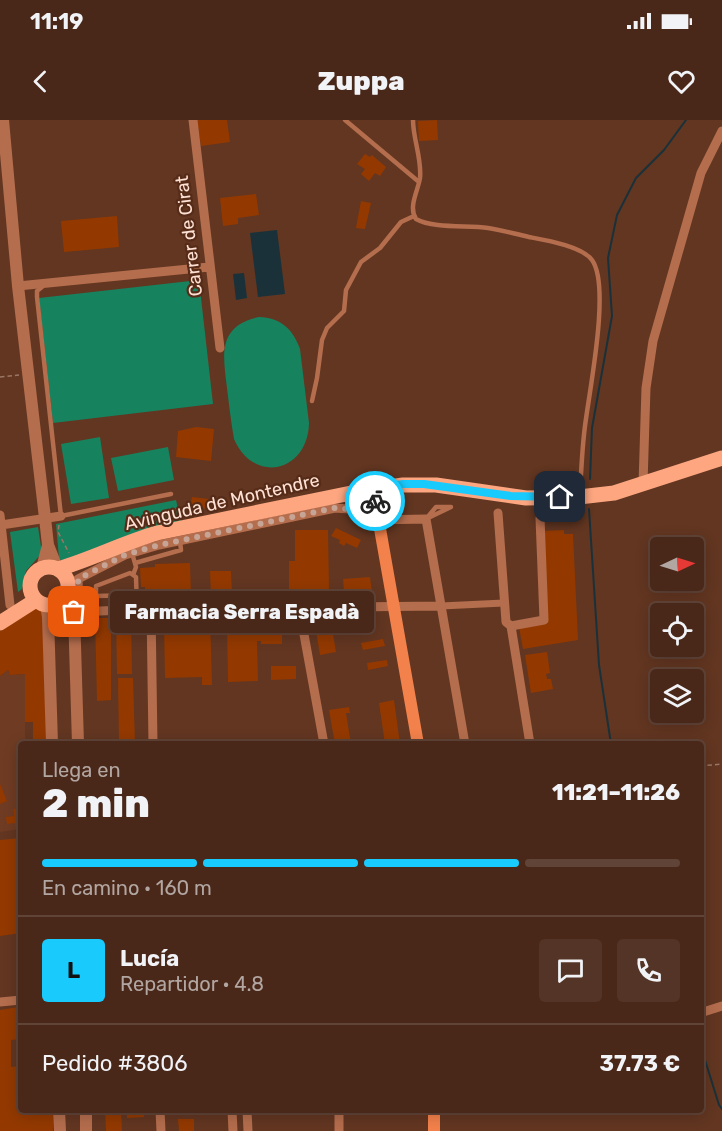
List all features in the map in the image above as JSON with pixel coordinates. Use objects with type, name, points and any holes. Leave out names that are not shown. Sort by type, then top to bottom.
[{"type":"main road","name":"Avinguda de Montendre","points":[[56,570],[123,543],[157,533],[373,489],[403,484],[424,484],[526,498],[579,497],[614,493],[722,458]]},
{"type":"main road","points":[[373,489],[417,741]]},
{"type":"main road","points":[[5,610],[38,598],[57,603],[68,590],[56,570],[33,576],[38,598]]},
{"type":"main road","points":[[0,623],[38,598]]},
{"type":"main road","points":[[434,1113],[435,1131]]},
{"type":"street","points":[[3,120],[18,286],[45,519],[48,544],[56,570]]},
{"type":"street","name":"Carrer de Cirat","points":[[193,120],[220,348]]},
{"type":"street","points":[[643,484],[646,388],[653,341],[700,173],[722,131]]},
{"type":"street","points":[[18,286],[209,267]]},
{"type":"street","name":"Avinguda de Montendre","points":[[74,612],[79,606],[78,579],[132,553],[180,540],[342,507],[368,519],[379,521]]},
{"type":"street","points":[[498,513],[506,622],[511,626],[530,741]]},
{"type":"street","points":[[5,610],[1,520],[45,519],[61,516]]},
{"type":"street","points":[[511,626],[544,620],[540,518]]},
{"type":"street","points":[[379,521],[426,519],[464,741]]},
{"type":"street","points":[[65,596],[74,612],[78,741]]},
{"type":"street","points":[[38,598],[48,617],[52,741]]},
{"type":"street","points":[[74,612],[504,603]]},
{"type":"street","points":[[299,607],[323,741]]},
{"type":"street","points":[[151,609],[153,741]]},
{"type":"street","points":[[0,1002],[18,1000]]},
{"type":"street","points":[[704,1012],[722,1006]]},
{"type":"street","points":[[59,1113],[60,1131]]},
{"type":"street","points":[[86,1113],[86,1131]]},
{"type":"street","points":[[160,1113],[161,1131]]},
{"type":"street","points":[[232,1113],[233,1131]]},
{"type":"street","points":[[247,1113],[248,1131]]},
{"type":"street","points":[[339,1113],[339,1131]]},
{"type":"lane","points":[[345,120],[419,182]]},
{"type":"lane","points":[[414,120],[420,167],[419,182],[412,209],[414,216],[420,221],[488,228],[558,243],[583,253],[594,262],[599,292],[597,349],[584,428],[579,497]]},
{"type":"lane","points":[[312,401],[322,340],[327,328],[344,311],[346,290],[361,262],[380,248],[401,222],[414,216]]},
{"type":"lane","points":[[55,282],[37,291],[61,516],[171,494]]},
{"type":"lane","points":[[436,507],[451,507],[442,511],[426,519],[436,507]]},
{"type":"lane","points":[[135,563],[181,550],[180,540]]},
{"type":"lane","points":[[132,553],[135,563],[137,610]]},
{"type":"lane","points":[[134,575],[130,573],[96,586],[96,596],[137,595]]},
{"type":"path","points":[[0,377],[29,374]]},
{"type":"path","points":[[704,766],[722,764]]},
{"type":"shaded area","points":[[8,670],[10,675],[25,674],[25,741],[18,741],[18,829],[0,832],[0,676]]},
{"type":"green space","points":[[199,280],[213,404],[53,423],[39,298]]},
{"type":"green space","points":[[259,317],[280,322],[290,330],[300,349],[309,423],[306,440],[300,453],[290,462],[279,467],[266,467],[254,463],[243,454],[234,439],[230,414],[224,364],[226,343],[236,327],[245,321]]},
{"type":"green space","points":[[100,437],[109,498],[71,504],[61,444]]},
{"type":"green space","points":[[168,447],[174,480],[118,491],[111,458]]},
{"type":"green space","points":[[176,500],[181,522],[63,563],[59,558],[56,524]]},
{"type":"green space","points":[[38,527],[42,553],[26,571],[22,589],[18,592],[10,532]]},
{"type":"water","points":[[277,230],[285,294],[258,297],[250,233]]},
{"type":"water","points":[[244,273],[247,298],[236,300],[233,274]]},
{"type":"building","points":[[197,120],[227,120],[230,142],[201,146]]},
{"type":"building","points":[[437,120],[438,140],[419,141],[418,121]]},
{"type":"building","points":[[365,154],[370,157],[372,155],[386,167],[380,176],[375,173],[369,181],[361,174],[365,169],[357,164]]},
{"type":"building","points":[[256,194],[259,215],[238,218],[238,224],[223,226],[220,198]]},
{"type":"building","points":[[361,201],[371,203],[365,229],[356,228]]},
{"type":"building","points":[[117,216],[119,247],[64,252],[61,221]]},
{"type":"building","points":[[196,427],[214,429],[211,461],[176,457],[178,431]]},
{"type":"building","points":[[192,497],[209,499],[208,508],[189,511]]},
{"type":"building","points":[[336,528],[361,540],[357,548],[346,543],[344,546],[339,543],[340,540],[331,536]]},
{"type":"building","points":[[295,530],[328,530],[329,591],[289,592],[289,561],[295,561]]},
{"type":"building","points":[[564,530],[564,534],[573,534],[578,640],[523,649],[519,627],[548,623],[543,531]]},
{"type":"building","points":[[190,563],[191,595],[145,596],[145,587],[141,587],[140,568],[155,567],[155,564]]},
{"type":"building","points":[[210,571],[231,571],[232,593],[211,594]]},
{"type":"building","points":[[370,577],[372,592],[344,592],[343,579]]},
{"type":"building","points":[[32,607],[44,611],[46,741],[33,741],[33,722],[25,722],[25,674],[10,675],[8,670],[0,676],[0,631]]},
{"type":"building","points":[[313,613],[336,613],[338,621],[331,622],[336,652],[320,655]]},
{"type":"building","points":[[201,615],[210,615],[212,685],[202,685],[202,677],[165,678],[164,624],[201,623]]},
{"type":"building","points":[[131,617],[132,674],[117,674],[116,618]]},
{"type":"building","points":[[95,618],[111,618],[111,700],[97,701]]},
{"type":"building","points":[[282,624],[282,644],[261,644],[261,641],[257,641],[258,681],[228,682],[227,625]]},
{"type":"building","points":[[383,639],[385,646],[363,650],[361,643]]},
{"type":"building","points":[[547,652],[550,673],[546,674],[547,679],[551,679],[553,689],[531,693],[525,655]]},
{"type":"building","points":[[387,660],[388,666],[368,670],[367,663]]},
{"type":"building","points":[[271,666],[296,666],[296,679],[271,680]]},
{"type":"building","points":[[118,678],[133,678],[135,741],[119,741]]},
{"type":"building","points":[[394,700],[400,741],[385,741],[379,703]]},
{"type":"building","points":[[349,707],[350,713],[346,713],[351,741],[334,741],[329,710]]},
{"type":"building","points":[[0,784],[7,801],[0,804]]},
{"type":"building","points":[[18,808],[18,830],[16,830],[15,823],[7,824],[6,817],[14,816],[13,809]]},
{"type":"building","points":[[18,838],[18,933],[0,936],[0,840]]},
{"type":"building","points":[[18,1007],[18,1039],[11,1040],[11,1067],[18,1066],[18,1113],[53,1113],[53,1131],[0,1131],[0,1010]]},
{"type":"building","points":[[105,1113],[121,1113],[122,1131],[106,1131]]},
{"type":"building","points":[[127,1113],[144,1113],[144,1117],[127,1118]]},
{"type":"building","points":[[178,1119],[194,1119],[194,1131],[179,1131]]},
{"type":"waterway","points":[[590,479],[592,428],[612,316],[608,258],[617,215],[636,178],[664,150],[686,120]]},
{"type":"waterway","points":[[589,509],[599,665],[611,741]]},
{"type":"waterway","points":[[704,1057],[722,1109]]},
{"type":"way so far","points":[[74,612],[79,606],[78,579],[125,555],[159,545],[342,507],[368,519],[379,521],[375,501]]},
{"type":"place","name":"Farmacia Serra Espadà","points":[[74,612]]},
{"type":"route","points":[[375,501],[373,489],[403,484],[453,487],[526,498],[560,497]]}]
